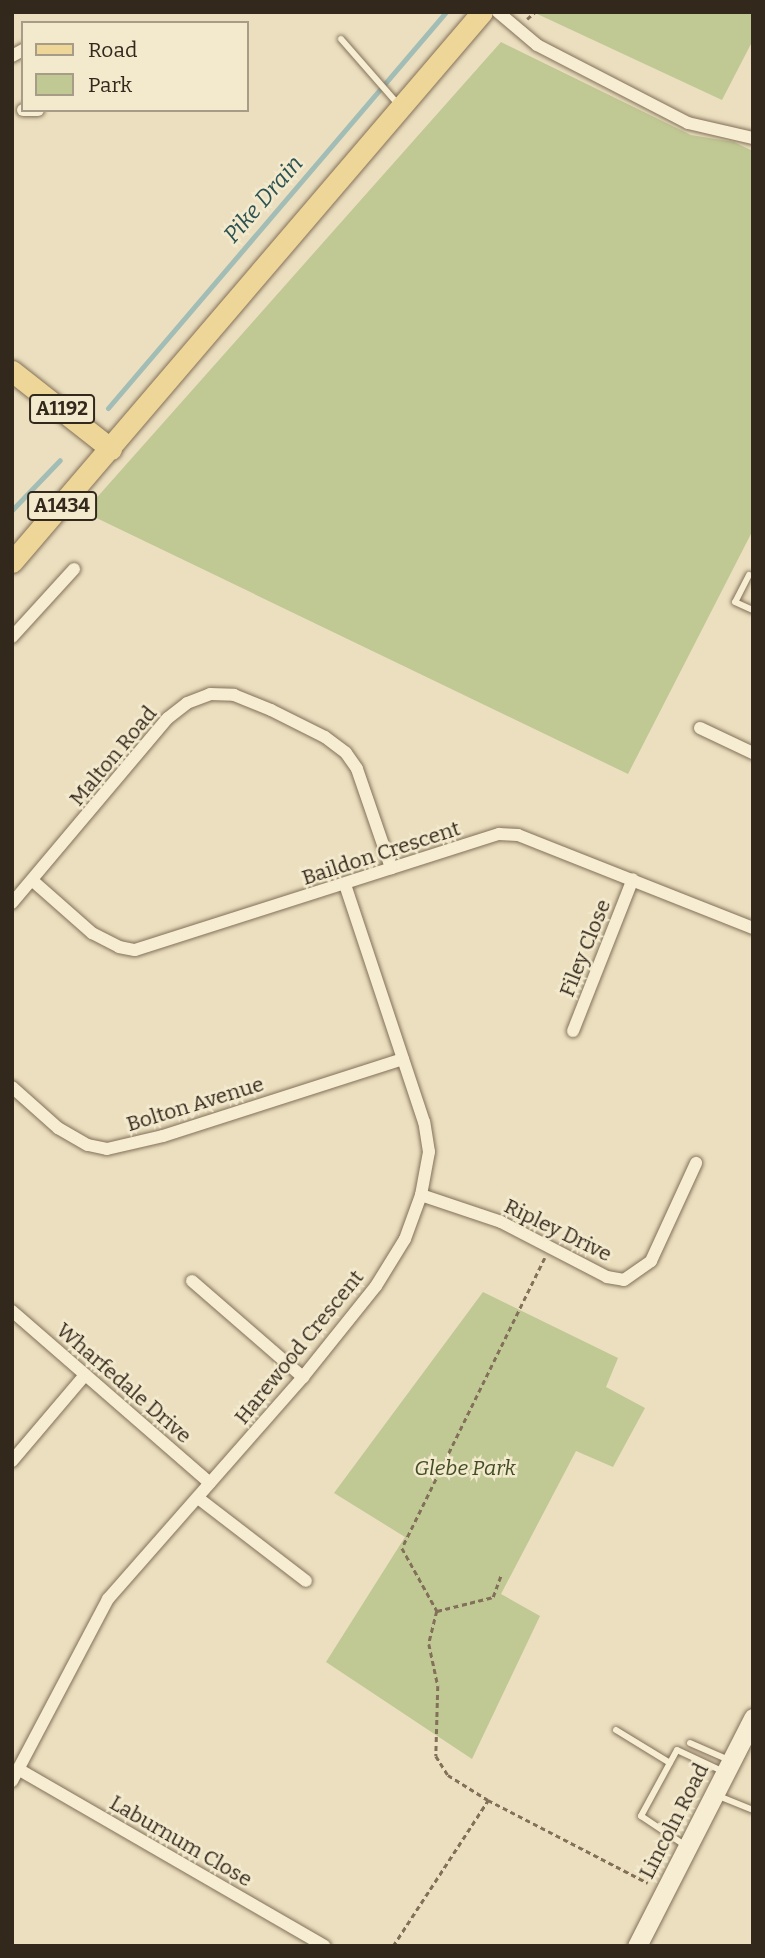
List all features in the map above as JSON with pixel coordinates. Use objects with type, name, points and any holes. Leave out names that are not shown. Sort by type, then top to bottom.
[{"type":"main road","name":"A1434","points":[[12,562],[482,12]]},
{"type":"main road","name":"A1192","points":[[12,371],[111,449]]},
{"type":"street","points":[[498,12],[537,45],[688,123],[753,138]]},
{"type":"street","points":[[12,637],[74,569]]},
{"type":"street","name":"Malton Road","points":[[12,903],[168,718],[187,703],[210,694],[234,695],[271,710],[325,737],[345,753],[357,769],[391,868]]},
{"type":"street","points":[[700,728],[753,753]]},
{"type":"street","name":"Baildon Crescent","points":[[33,881],[92,933],[119,947],[135,950],[499,834],[518,835],[753,928]]},
{"type":"street","name":"Filey Close","points":[[573,1031],[633,879]]},
{"type":"street","name":"Harewood Crescent","points":[[15,1775],[108,1599],[303,1377],[376,1286],[405,1239],[421,1195],[429,1152],[403,1059],[345,884]]},
{"type":"street","name":"Bolton Avenue","points":[[12,1087],[58,1128],[88,1145],[107,1149],[163,1136],[403,1059]]},
{"type":"street","name":"Ripley Drive","points":[[421,1195],[501,1222],[607,1276],[624,1280],[636,1275],[651,1261],[696,1163]]},
{"type":"street","points":[[192,1281],[303,1377]]},
{"type":"street","name":"Wharfedale Drive","points":[[12,1311],[210,1483]]},
{"type":"street","points":[[12,1461],[85,1375]]},
{"type":"street","points":[[198,1498],[306,1581]]},
{"type":"street","name":"Lincoln Road","points":[[637,1946],[753,1718]]},
{"type":"street","name":"Laburnum Close","points":[[15,1775],[325,1946]]},
{"type":"lane","points":[[341,39],[401,107]]},
{"type":"lane","points":[[749,575],[735,602],[753,610]]},
{"type":"lane","points":[[616,1730],[670,1763]]},
{"type":"lane","points":[[690,1743],[728,1767]]},
{"type":"lane","points":[[688,1847],[641,1816],[677,1750],[728,1767]]},
{"type":"lane","points":[[715,1794],[753,1810]]},
{"type":"path","points":[[550,1248],[402,1548],[437,1611],[429,1644],[438,1686],[436,1756],[448,1775],[488,1800],[663,1891]]},
{"type":"path","points":[[437,1611],[492,1597],[501,1575]]},
{"type":"path","points":[[393,1946],[488,1800]]},
{"type":"green space","points":[[533,12],[753,12],[753,40],[722,100]]},
{"type":"green space","points":[[501,42],[691,135],[734,142],[753,151],[753,530],[628,774],[84,512]]},
{"type":"green space","name":"Glebe Park","points":[[483,1292],[618,1358],[606,1387],[645,1408],[613,1467],[576,1451],[501,1594],[540,1616],[472,1759],[326,1662],[405,1537],[334,1493]]},
{"type":"waterway","name":"Pike Drain","points":[[108,408],[446,12]]},
{"type":"waterway","name":"Pike Drain","points":[[12,510],[60,460]]}]
